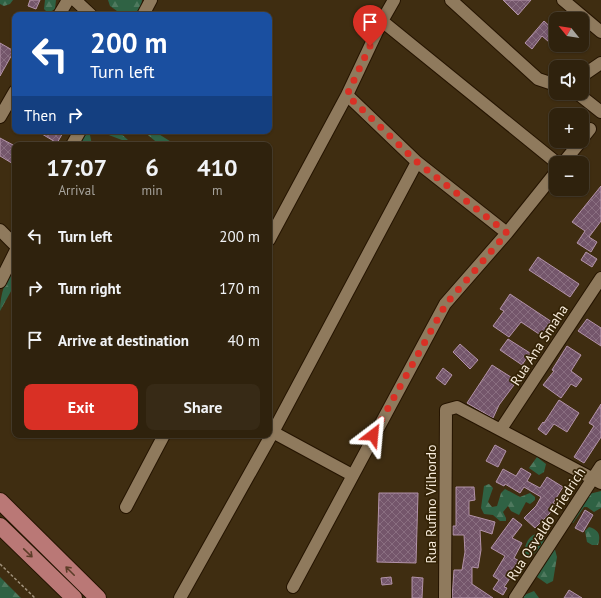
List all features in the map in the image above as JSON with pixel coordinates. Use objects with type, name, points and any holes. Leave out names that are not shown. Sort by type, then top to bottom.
[{"type":"main road","points":[[0,501],[88,595]]},
{"type":"main road","points":[[0,526],[74,598]]},
{"type":"street","points":[[61,12],[68,0]]},
{"type":"street","points":[[75,0],[88,12]]},
{"type":"street","points":[[145,12],[151,0]]},
{"type":"street","points":[[272,234],[347,95],[382,21],[394,0]]},
{"type":"street","points":[[451,0],[538,79],[549,83]]},
{"type":"street","points":[[563,0],[601,32]]},
{"type":"street","points":[[382,21],[549,157]]},
{"type":"street","points":[[589,71],[601,63]]},
{"type":"street","points":[[347,95],[417,162],[507,233]]},
{"type":"street","points":[[0,117],[12,96]]},
{"type":"street","points":[[586,100],[601,112]]},
{"type":"street","points":[[568,156],[575,148]]},
{"type":"street","points":[[272,429],[417,162]]},
{"type":"street","points":[[293,587],[352,475],[446,304],[507,233],[549,181]]},
{"type":"street","points":[[0,230],[12,242]]},
{"type":"street","points":[[0,282],[12,258]]},
{"type":"street","name":"Rua Ana Smaha","points":[[501,429],[601,278]]},
{"type":"street","name":"Rua Rufino Vilhordo","points":[[445,598],[446,410],[457,407],[501,429]]},
{"type":"street","points":[[501,429],[597,481]]},
{"type":"street","points":[[272,432],[352,475]]},
{"type":"street","points":[[126,507],[162,438]]},
{"type":"street","points":[[180,598],[267,438]]},
{"type":"street","name":"Rua Osvaldo Friedrich","points":[[516,598],[597,481],[601,466]]},
{"type":"path","points":[[0,564],[35,598]]},
{"type":"green space","points":[[0,0],[13,0],[10,4],[4,6],[0,4]]},
{"type":"green space","points":[[45,0],[56,0],[55,9],[47,12],[44,9]]},
{"type":"green space","points":[[108,0],[142,0],[141,9],[139,12],[117,12],[110,6]]},
{"type":"green space","points":[[82,134],[90,134],[91,142],[78,142]]},
{"type":"green space","points":[[106,134],[121,134],[128,140],[122,140]]},
{"type":"green space","points":[[147,134],[159,134],[171,142],[156,142]]},
{"type":"green space","points":[[12,270],[12,289],[0,311],[4,286]]},
{"type":"green space","points":[[537,457],[546,464],[544,472],[539,475],[529,468]]},
{"type":"green space","points":[[489,484],[493,488],[488,502],[492,507],[497,506],[501,493],[505,489],[520,497],[530,493],[535,497],[535,500],[530,504],[526,502],[519,515],[511,511],[508,506],[503,512],[506,521],[500,521],[493,515],[484,514],[481,508],[484,486]]},
{"type":"green space","points":[[601,491],[601,508],[594,512],[587,507],[584,507],[573,523],[571,522],[589,494]]},
{"type":"green space","points":[[589,527],[598,533],[598,545],[592,545],[587,542],[585,531]]},
{"type":"green space","points":[[539,533],[545,535],[543,543],[536,552],[525,558],[525,546],[527,542],[531,536]]},
{"type":"green space","points":[[554,546],[557,557],[553,581],[547,584],[537,577],[535,572]]},
{"type":"green space","points":[[0,577],[21,598],[0,598]]},
{"type":"green space","points":[[534,591],[539,598],[517,598]]},
{"type":"building","points":[[30,0],[40,0],[36,9],[28,6]]},
{"type":"building","points":[[503,0],[531,0],[518,15]]},
{"type":"building","points":[[544,21],[549,26],[549,42],[542,36],[532,49],[525,43]]},
{"type":"building","points":[[0,43],[12,50],[12,55],[0,76]]},
{"type":"building","points":[[42,134],[62,134],[58,142]]},
{"type":"building","points":[[0,138],[12,144],[12,163],[0,156]]},
{"type":"building","points":[[601,186],[601,221],[589,237],[597,242],[591,252],[577,243],[585,231],[572,222]]},
{"type":"building","points":[[586,252],[597,259],[592,267],[581,260]]},
{"type":"building","points":[[538,257],[579,284],[570,297],[529,270]]},
{"type":"building","points":[[510,294],[552,322],[542,336],[521,322],[509,337],[493,326],[504,311],[500,309]]},
{"type":"building","points":[[587,319],[601,328],[601,346],[578,331]]},
{"type":"building","points":[[508,339],[530,353],[522,365],[500,350]]},
{"type":"building","points":[[460,344],[478,360],[470,369],[453,352]]},
{"type":"building","points":[[567,346],[581,355],[571,371],[582,379],[576,387],[571,384],[561,398],[543,385],[554,371],[552,370]]},
{"type":"building","points":[[492,365],[517,381],[499,405],[493,418],[467,403]]},
{"type":"building","points":[[443,368],[452,375],[445,385],[436,378]]},
{"type":"building","points":[[559,400],[579,413],[567,432],[554,424],[546,435],[538,429],[543,422],[544,423]]},
{"type":"building","points":[[601,404],[601,437],[584,463],[574,457],[594,426],[589,423]]},
{"type":"building","points":[[495,445],[506,451],[498,467],[486,461]]},
{"type":"building","points":[[521,468],[531,474],[527,481],[540,488],[547,477],[563,487],[553,503],[555,504],[550,513],[535,528],[524,518],[536,506],[541,497],[524,487],[520,493],[505,484],[504,486],[496,482],[503,469],[516,476]]},
{"type":"building","points":[[456,487],[474,487],[475,500],[469,501],[469,515],[495,522],[492,534],[480,530],[481,550],[478,568],[472,567],[472,584],[493,598],[452,598],[454,570],[462,570],[465,552],[464,535],[453,535],[453,526],[456,526]]},
{"type":"building","points":[[379,493],[418,493],[416,563],[377,562]]},
{"type":"building","points":[[585,510],[593,515],[583,532],[575,528]]},
{"type":"building","points":[[513,518],[522,525],[512,538],[522,543],[514,558],[521,562],[504,587],[507,588],[503,595],[493,589],[499,580],[493,576],[505,556],[491,548]]},
{"type":"building","points":[[391,577],[392,584],[382,585],[381,578]]},
{"type":"building","points":[[412,577],[423,578],[422,598],[412,598]]},
{"type":"building","points":[[569,590],[582,598],[564,598]]},
{"type":"route","points":[[370,46],[347,95],[417,162],[507,233],[446,304],[373,435]]}]
